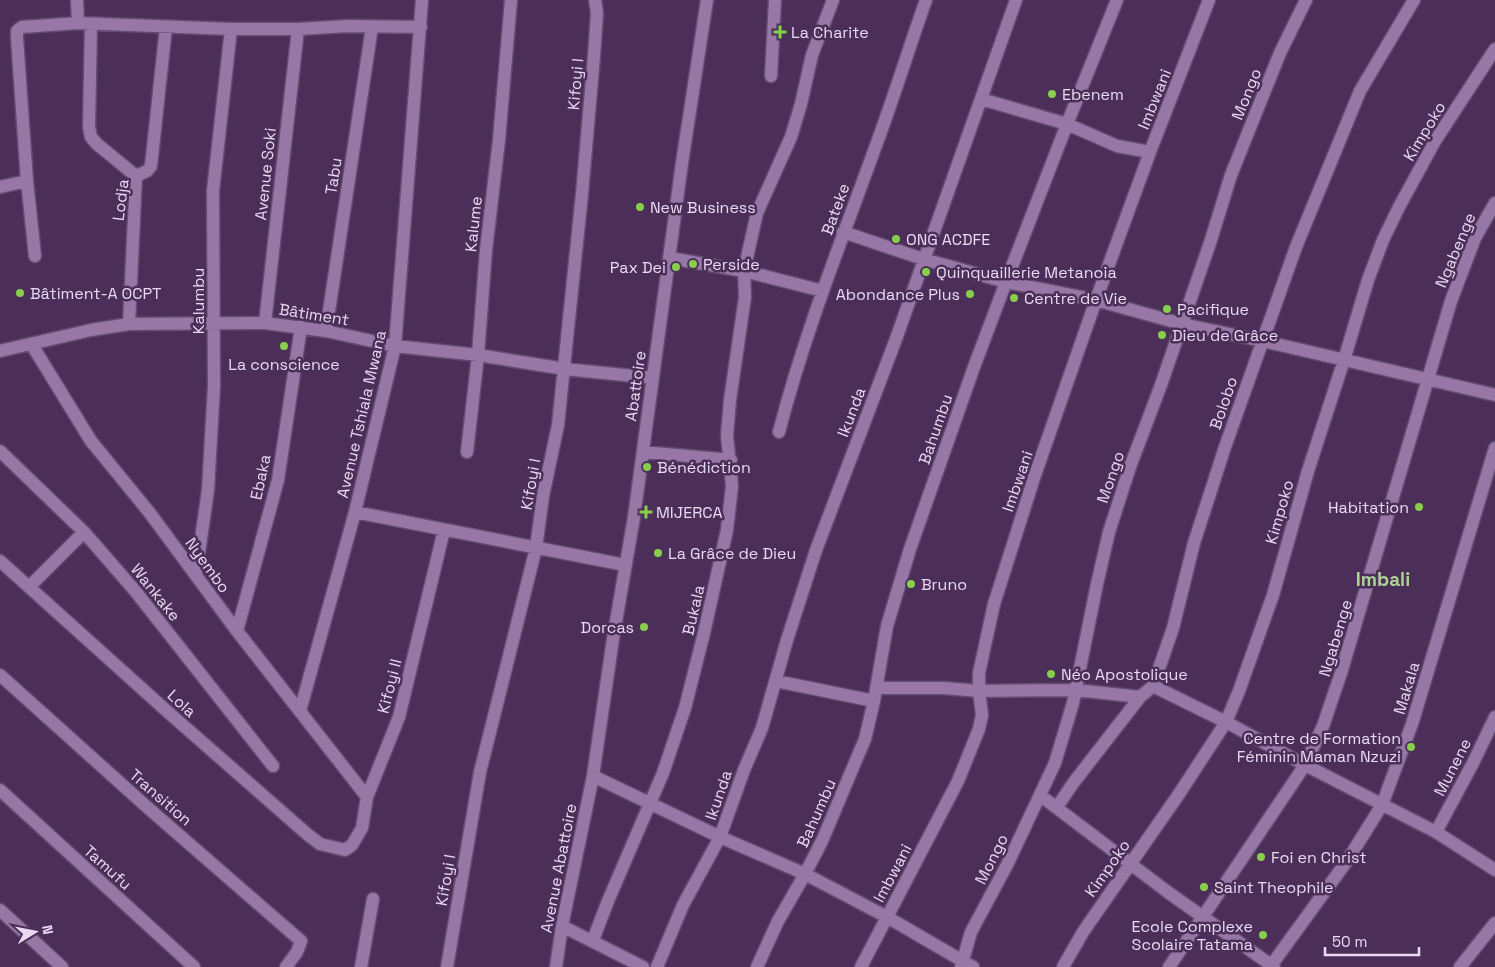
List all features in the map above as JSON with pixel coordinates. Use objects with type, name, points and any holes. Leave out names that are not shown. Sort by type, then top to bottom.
[{"type":"street","points":[[77,0],[85,24],[91,137],[136,176]]},
{"type":"street","name":"Avenue Tshiala Mwana","points":[[300,711],[355,512],[395,346],[422,0]]},
{"type":"street","name":"Kalume","points":[[467,452],[478,356],[486,250],[499,140],[511,0]]},
{"type":"street","name":"Kifoyi I","points":[[447,967],[480,772],[536,548],[558,426],[594,56],[597,13],[595,0]]},
{"type":"street","name":"Abattoire","points":[[593,776],[612,638],[643,452],[682,163],[707,0]]},
{"type":"street","points":[[771,76],[774,0]]},
{"type":"street","points":[[744,271],[758,213],[791,137],[801,104],[812,54],[833,0]]},
{"type":"street","name":"Bateke","points":[[779,432],[792,382],[843,232],[883,126],[926,0]]},
{"type":"street","name":"Ikunda","points":[[657,967],[683,905],[720,837],[744,770],[762,728],[790,630],[816,550],[896,339],[1016,0]]},
{"type":"street","name":"Bahumbu","points":[[756,967],[778,921],[805,874],[839,802],[865,739],[874,702],[887,626],[910,549],[1006,282],[1117,0]]},
{"type":"street","name":"Imbwani","points":[[861,967],[958,782],[979,730],[982,715],[979,673],[994,604],[1034,478],[1096,300],[1150,152],[1209,0]]},
{"type":"street","name":"Mongo","points":[[966,965],[971,932],[1007,865],[1055,763],[1065,734],[1076,690],[1109,532],[1130,467],[1182,324],[1231,175],[1280,53],[1306,0]]},
{"type":"street","name":"Bolobo","points":[[1153,686],[1173,628],[1194,543],[1238,410],[1296,247],[1360,91],[1414,0]]},
{"type":"street","points":[[35,256],[27,181],[16,30],[22,27],[85,24],[298,29],[348,26],[421,27]]},
{"type":"street","name":"Lodja","points":[[129,324],[136,176],[147,171],[151,166],[166,27]]},
{"type":"street","name":"Tabu","points":[[326,331],[372,27]]},
{"type":"street","name":"Kalumbu","points":[[196,574],[208,490],[214,386],[213,191],[231,28]]},
{"type":"street","name":"Avenue Soki","points":[[265,323],[298,29]]},
{"type":"street","name":"Kimpoko","points":[[1063,967],[1083,932],[1179,794],[1226,722],[1273,595],[1308,471],[1368,280],[1383,240],[1399,206],[1435,141],[1495,49]]},
{"type":"street","points":[[981,99],[1067,124],[1118,146],[1150,152]]},
{"type":"street","points":[[0,187],[27,181]]},
{"type":"street","name":"Ngabenge","points":[[1169,967],[1202,915],[1305,765],[1323,726],[1342,673],[1451,301],[1475,238],[1495,203]]},
{"type":"street","points":[[843,232],[923,259],[1006,282],[1096,300],[1182,324],[1495,395]]},
{"type":"street","points":[[670,258],[744,271],[823,291]]},
{"type":"street","name":"Bukala","points":[[593,940],[664,773],[685,708],[704,633],[727,530],[732,486],[728,435],[730,400],[744,297],[744,271]]},
{"type":"street","name":"Bâtiment","points":[[0,351],[91,330],[129,324],[265,323],[301,326],[395,346],[565,369],[652,378]]},
{"type":"street","name":"Ebaka","points":[[237,631],[278,480],[301,326]]},
{"type":"street","name":"Nyembo","points":[[32,345],[91,441],[149,512],[237,631],[368,798]]},
{"type":"street","name":"Makala","points":[[1272,966],[1347,861],[1382,805],[1412,724],[1495,448]]},
{"type":"street","name":"Wankake","points":[[0,451],[84,532],[136,592],[273,766]]},
{"type":"street","points":[[643,452],[731,460]]},
{"type":"street","points":[[355,512],[625,566]]},
{"type":"street","name":"Kifoyi II","points":[[352,845],[362,828],[368,798],[399,717],[444,530]]},
{"type":"street","points":[[29,587],[84,532]]},
{"type":"street","name":"Lola","points":[[0,561],[307,834],[320,844],[345,850],[352,845]]},
{"type":"street","name":"Transition","points":[[0,675],[147,807],[301,941],[297,952],[286,967]]},
{"type":"street","points":[[776,682],[874,702]]},
{"type":"street","points":[[1057,807],[1140,697],[1153,686],[1436,832],[1495,870]]},
{"type":"street","points":[[876,688],[944,688],[979,691],[1076,690],[1140,697]]},
{"type":"street","name":"Munene","points":[[1436,832],[1473,764],[1495,717]]},
{"type":"street","points":[[593,776],[720,837],[805,874],[887,917],[966,965]]},
{"type":"street","name":"Avenue Abattoire","points":[[556,967],[562,926],[593,776]]},
{"type":"street","name":"Tamufu","points":[[0,790],[194,967]]},
{"type":"street","points":[[1041,796],[1170,893],[1272,966]]},
{"type":"street","points":[[361,967],[373,899]]},
{"type":"street","points":[[0,910],[62,967]]},
{"type":"street","points":[[1460,967],[1495,923]]},
{"type":"street","points":[[562,926],[593,940],[643,967]]},
{"type":"place","name":"La Charite","points":[[780,32]]},
{"type":"place","name":"Ebenem","points":[[1052,94]]},
{"type":"place","name":"New Business","points":[[640,207]]},
{"type":"place","name":"ONG ACDFE","points":[[896,239]]},
{"type":"place","name":"Perside","points":[[693,264]]},
{"type":"place","name":"Pax Dei","points":[[676,267]]},
{"type":"place","name":"Quinquaillerie Metanoia","points":[[926,272]]},
{"type":"place","name":"Bâtiment-A OCPT","points":[[20,293]]},
{"type":"place","name":"Abondance Plus","points":[[970,294]]},
{"type":"place","name":"Centre de Vie","points":[[1014,298]]},
{"type":"place","name":"Pacifique","points":[[1167,309]]},
{"type":"place","name":"Dieu de Grâce","points":[[1162,335]]},
{"type":"place","name":"La conscience","points":[[284,346]]},
{"type":"place","name":"Bénédiction","points":[[647,467]]},
{"type":"place","name":"Habitation","points":[[1419,507]]},
{"type":"place","name":"MIJERCA","points":[[646,512]]},
{"type":"place","name":"La Grâce de Dieu","points":[[658,553]]},
{"type":"place","name":"Bruno","points":[[911,584]]},
{"type":"place","name":"Dorcas","points":[[644,627]]},
{"type":"place","name":"Néo Apostolique","points":[[1051,674]]},
{"type":"place","name":"Centre de Formation Féminin Maman Nzuzi","points":[[1411,747]]},
{"type":"place","name":"Foi en Christ","points":[[1261,857]]},
{"type":"place","name":"Saint Theophile","points":[[1204,887]]},
{"type":"place","name":"Ecole Complexe Scolaire Tatama","points":[[1263,935]]},
{"type":"district","name":"Imbali","points":[[1383,579]]}]
